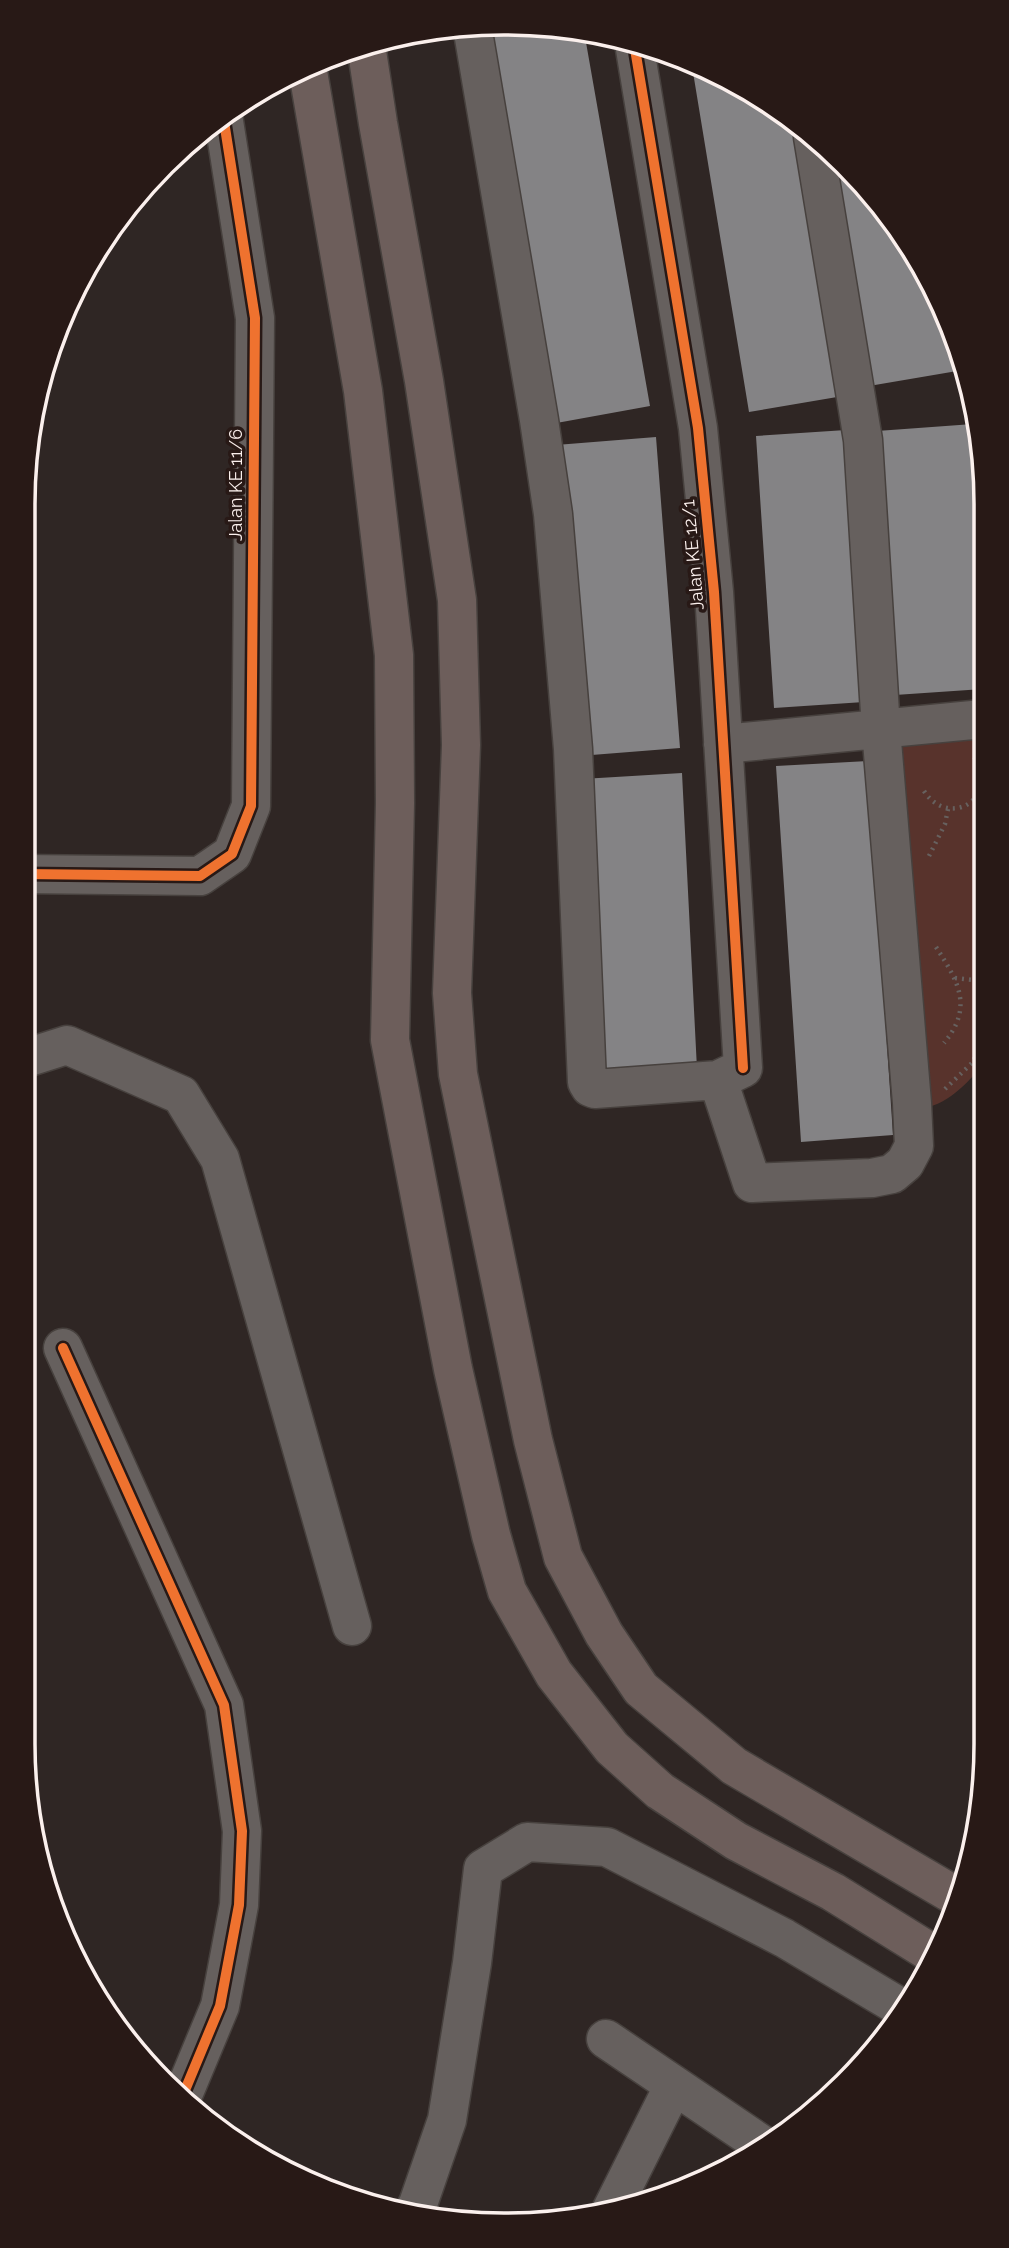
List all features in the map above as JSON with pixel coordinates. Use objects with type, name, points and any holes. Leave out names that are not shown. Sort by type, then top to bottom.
[{"type":"main road","points":[[368,56],[424,381],[457,600],[461,745],[452,993],[458,1074],[533,1440],[564,1557],[604,1634],[641,1689],[734,1766],[949,1893]]},
{"type":"main road","points":[[309,78],[363,391],[394,655],[395,803],[390,1040],[453,1369],[491,1535],[507,1591],[554,1674],[612,1748],[660,1791],[736,1841],[833,1892],[926,1950]]},
{"type":"street","points":[[474,36],[540,420],[552,514],[572,749],[587,1082],[595,1089],[731,1074]]},
{"type":"street","name":"Jalan KE 12/1","points":[[636,54],[698,428],[715,592],[723,744],[731,1074],[752,1184],[872,1178],[892,1174],[905,1163],[914,1146],[881,729]]},
{"type":"street","name":"Jalan KE 11/6","points":[[35,874],[200,876],[232,854],[251,806],[255,318],[225,128]]},
{"type":"street","points":[[816,154],[861,429],[881,729]]},
{"type":"street","points":[[723,744],[881,729],[974,736]]},
{"type":"street","points":[[35,1055],[67,1045],[181,1095],[220,1159],[352,1626]]},
{"type":"street","points":[[63,1348],[224,1705],[242,1831],[239,1905],[220,2006],[186,2088]]},
{"type":"street","points":[[418,2205],[447,2120],[472,1963],[483,1869],[527,1842],[607,1847],[784,1938],[895,2004]]},
{"type":"street","points":[[606,2039],[755,2140]]},
{"type":"street","points":[[617,2199],[674,2085]]},
{"type":"path","points":[[922,782],[930,800],[948,809],[968,806],[974,799]]},
{"type":"path","points":[[955,978],[974,979]]},
{"type":"path","points":[[941,1092],[974,1061]]},
{"type":"shaded area","points":[[974,737],[974,1074],[947,1099],[918,1109],[890,742]]},
{"type":"building","points":[[484,36],[535,36],[586,42],[650,406],[551,424]]},
{"type":"building","points":[[693,75],[739,98],[800,140],[843,396],[749,412]]},
{"type":"building","points":[[834,171],[877,219],[911,270],[938,325],[954,371],[869,386]]},
{"type":"building","points":[[967,424],[974,504],[974,690],[895,695],[877,431]]},
{"type":"building","points":[[846,430],[864,702],[774,708],[756,436]]},
{"type":"building","points":[[656,437],[680,748],[579,756],[556,445]]},
{"type":"building","points":[[868,761],[893,1135],[801,1142],[776,766]]},
{"type":"building","points":[[682,773],[697,1069],[597,1074],[582,779]]},
{"type":"cycle path","points":[[636,54],[698,428],[714,592],[743,1068]]},
{"type":"cycle path","points":[[35,874],[200,876],[232,854],[251,806],[255,318],[225,128]]},
{"type":"cycle path","points":[[63,1348],[224,1705],[242,1831],[239,1905],[220,2006],[186,2088]]}]
